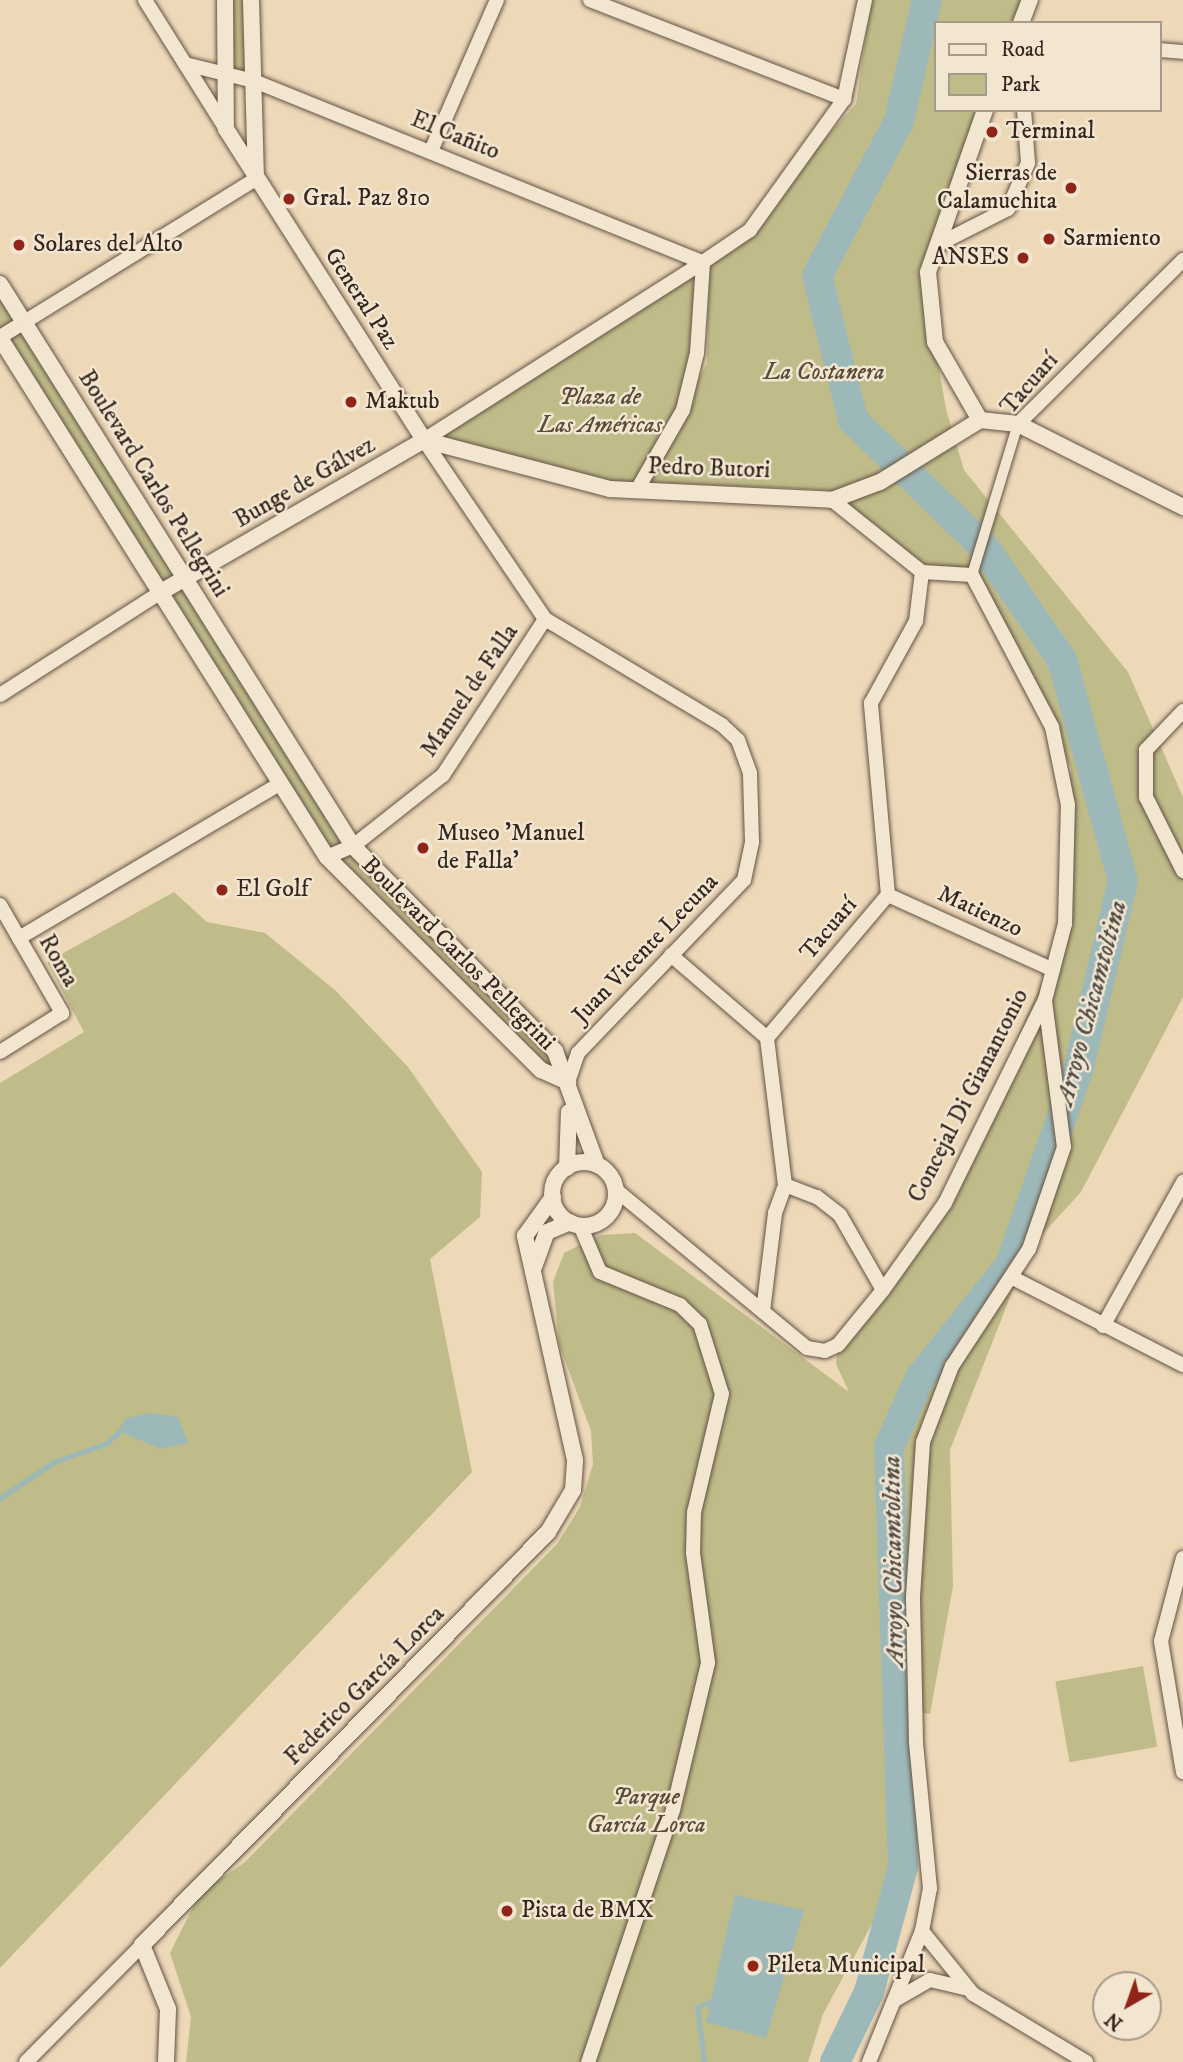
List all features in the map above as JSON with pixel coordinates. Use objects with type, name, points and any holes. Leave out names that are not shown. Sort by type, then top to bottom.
[{"type":"street","name":"General Paz","points":[[145,0],[256,179],[424,440],[545,619]]},
{"type":"street","points":[[225,0],[228,74],[226,129]]},
{"type":"street","points":[[0,337],[256,179],[251,0]]},
{"type":"street","points":[[431,151],[497,0]]},
{"type":"street","points":[[590,0],[620,6],[844,99],[865,0]]},
{"type":"street","points":[[1022,21],[1030,0]]},
{"type":"street","points":[[1162,50],[1183,52]]},
{"type":"street","name":"El Cañito","points":[[185,64],[254,81],[703,262]]},
{"type":"street","name":"Bunge de Gálvez","points":[[0,695],[161,592],[424,440],[750,230],[844,99]]},
{"type":"street","points":[[980,421],[934,342],[928,272],[984,112]]},
{"type":"street","points":[[937,245],[1009,209],[1028,163],[1024,112]]},
{"type":"street","points":[[637,490],[683,410],[697,353],[703,262]]},
{"type":"street","name":"Tacuarí","points":[[972,575],[1018,424],[1180,268]]},
{"type":"street","name":"Boulevard Carlos Pellegrini","points":[[0,284],[353,846],[555,1051],[568,1082]]},
{"type":"street","name":"Boulevard Carlos Pellegrini","points":[[0,337],[161,592],[278,785],[327,857],[541,1070],[568,1082]]},
{"type":"street","points":[[832,500],[880,482],[944,439],[980,421],[1018,424],[1183,507]]},
{"type":"street","name":"Pedro Butori","points":[[424,440],[610,489],[832,500]]},
{"type":"street","points":[[832,500],[922,572],[972,575]]},
{"type":"street","name":"Tacuarí","points":[[766,1038],[888,895],[871,703],[916,621],[922,572]]},
{"type":"street","name":"Concejal Di Gianantonio","points":[[763,1311],[807,1348],[838,1345],[883,1290],[945,1203],[1045,1000],[1065,924],[1063,779],[1052,726],[972,575]]},
{"type":"street","name":"Manuel de Falla","points":[[327,857],[353,846],[443,775],[545,619]]},
{"type":"street","name":"Juan Vicente Lecuna","points":[[545,619],[722,725],[738,740],[750,773],[752,842],[744,880],[578,1053],[568,1082]]},
{"type":"street","points":[[1183,711],[1146,750],[1146,797],[1183,871]]},
{"type":"street","points":[[19,938],[278,785]]},
{"type":"street","name":"Matienzo","points":[[888,895],[1053,970]]},
{"type":"street","name":"Roma","points":[[0,905],[62,1013],[0,1052]]},
{"type":"street","points":[[671,956],[766,1038],[785,1185],[775,1213],[763,1311]]},
{"type":"street","points":[[869,2062],[922,1931],[930,1888],[916,1743],[913,1598],[923,1442],[952,1366],[1029,1249],[1064,1147],[1045,1000]]},
{"type":"street","points":[[568,1082],[597,1165],[616,1190],[763,1311]]},
{"type":"street","name":"Federico García Lorca","points":[[26,2062],[561,1513],[573,1490],[575,1460],[525,1236],[553,1197],[566,1168],[568,1082]]},
{"type":"street","points":[[566,1168],[597,1165]]},
{"type":"street","points":[[1103,1326],[1183,1182]]},
{"type":"street","points":[[785,1185],[817,1197],[840,1216],[883,1290]]},
{"type":"street","points":[[533,1276],[547,1232],[607,1217],[616,1190]]},
{"type":"street","points":[[553,1197],[575,1224],[600,1272],[680,1305],[700,1324],[722,1394],[694,1512],[693,1553],[708,1663],[673,1811],[588,2061]]},
{"type":"street","points":[[1011,1277],[1183,1365]]},
{"type":"street","points":[[1183,1558],[1161,1641],[1183,1772]]},
{"type":"street","points":[[922,1931],[967,1989]]},
{"type":"street","points":[[142,1945],[168,2009],[166,2062]]},
{"type":"street","points":[[895,2000],[930,1980],[967,1989],[1086,2062]]},
{"type":"green space","points":[[225,0],[251,0],[251,73],[225,73]]},
{"type":"green space","points":[[871,0],[1023,0],[1016,21],[934,21],[934,112],[983,112],[924,282],[946,409],[964,470],[1128,672],[1183,797],[1183,997],[1081,1192],[1029,1249],[950,1450],[953,1586],[930,1714],[899,1709],[886,1673],[903,1867],[823,2014],[808,2062],[186,2062],[191,2017],[170,1953],[200,1893],[245,1862],[557,1544],[580,1507],[593,1464],[591,1431],[559,1344],[553,1282],[564,1253],[600,1235],[635,1233],[849,1392],[836,1364],[838,1345],[945,1203],[1061,938],[1071,768],[972,575],[923,571],[827,490],[650,482],[683,413],[637,490],[424,440],[703,262],[684,409],[707,363],[709,267],[856,104]]},
{"type":"green space","points":[[0,284],[353,846],[555,1051],[568,1082],[541,1070],[327,857],[0,338]]},
{"type":"green space","points":[[174,892],[207,922],[265,933],[335,990],[408,1067],[482,1172],[480,1217],[430,1259],[472,1472],[0,1968],[0,1083],[84,1032],[47,962]]},
{"type":"green space","points":[[1143,1666],[1157,1747],[1070,1762],[1055,1681]]},
{"type":"water","points":[[151,1413],[178,1417],[188,1443],[161,1449],[118,1431],[126,1418]]},
{"type":"water","name":"Pileta Municipal","points":[[735,1895],[804,1910],[766,2038],[706,2022]]},
{"type":"waterway","name":"Arroyo Chicamtoltina","points":[[835,2062],[869,1992],[903,1867],[889,1447],[920,1378],[1010,1265],[1078,1071],[1123,881],[1062,660],[984,547],[853,420],[817,276],[899,121],[927,0]]},
{"type":"waterway","points":[[0,1498],[54,1462],[107,1443],[121,1430]]},
{"type":"waterway","points":[[704,2062],[697,2007],[718,1999]]},
{"type":"place","name":"Terminal","points":[[992,132]]},
{"type":"place","name":"Sierras de Calamuchita","points":[[1071,188]]},
{"type":"place","name":"Gral. Paz 810","points":[[289,199]]},
{"type":"place","name":"Sarmiento","points":[[1049,239]]},
{"type":"place","name":"Solares del Alto","points":[[19,245]]},
{"type":"place","name":"ANSES","points":[[1023,258]]},
{"type":"place","name":"Maktub","points":[[351,402]]},
{"type":"place","name":"Museo 'Manuel de Falla'","points":[[423,848]]},
{"type":"place","name":"El Golf","points":[[222,890]]},
{"type":"place","name":"Pista de BMX","points":[[507,1911]]},
{"type":"place","name":"Pileta Municipal","points":[[753,1966]]},
{"type":"park label","name":"La Costanera","points":[[824,373]]},
{"type":"park label","name":"Plaza de Las Américas","points":[[600,412]]},
{"type":"park label","name":"Parque García Lorca","points":[[646,1812]]}]
